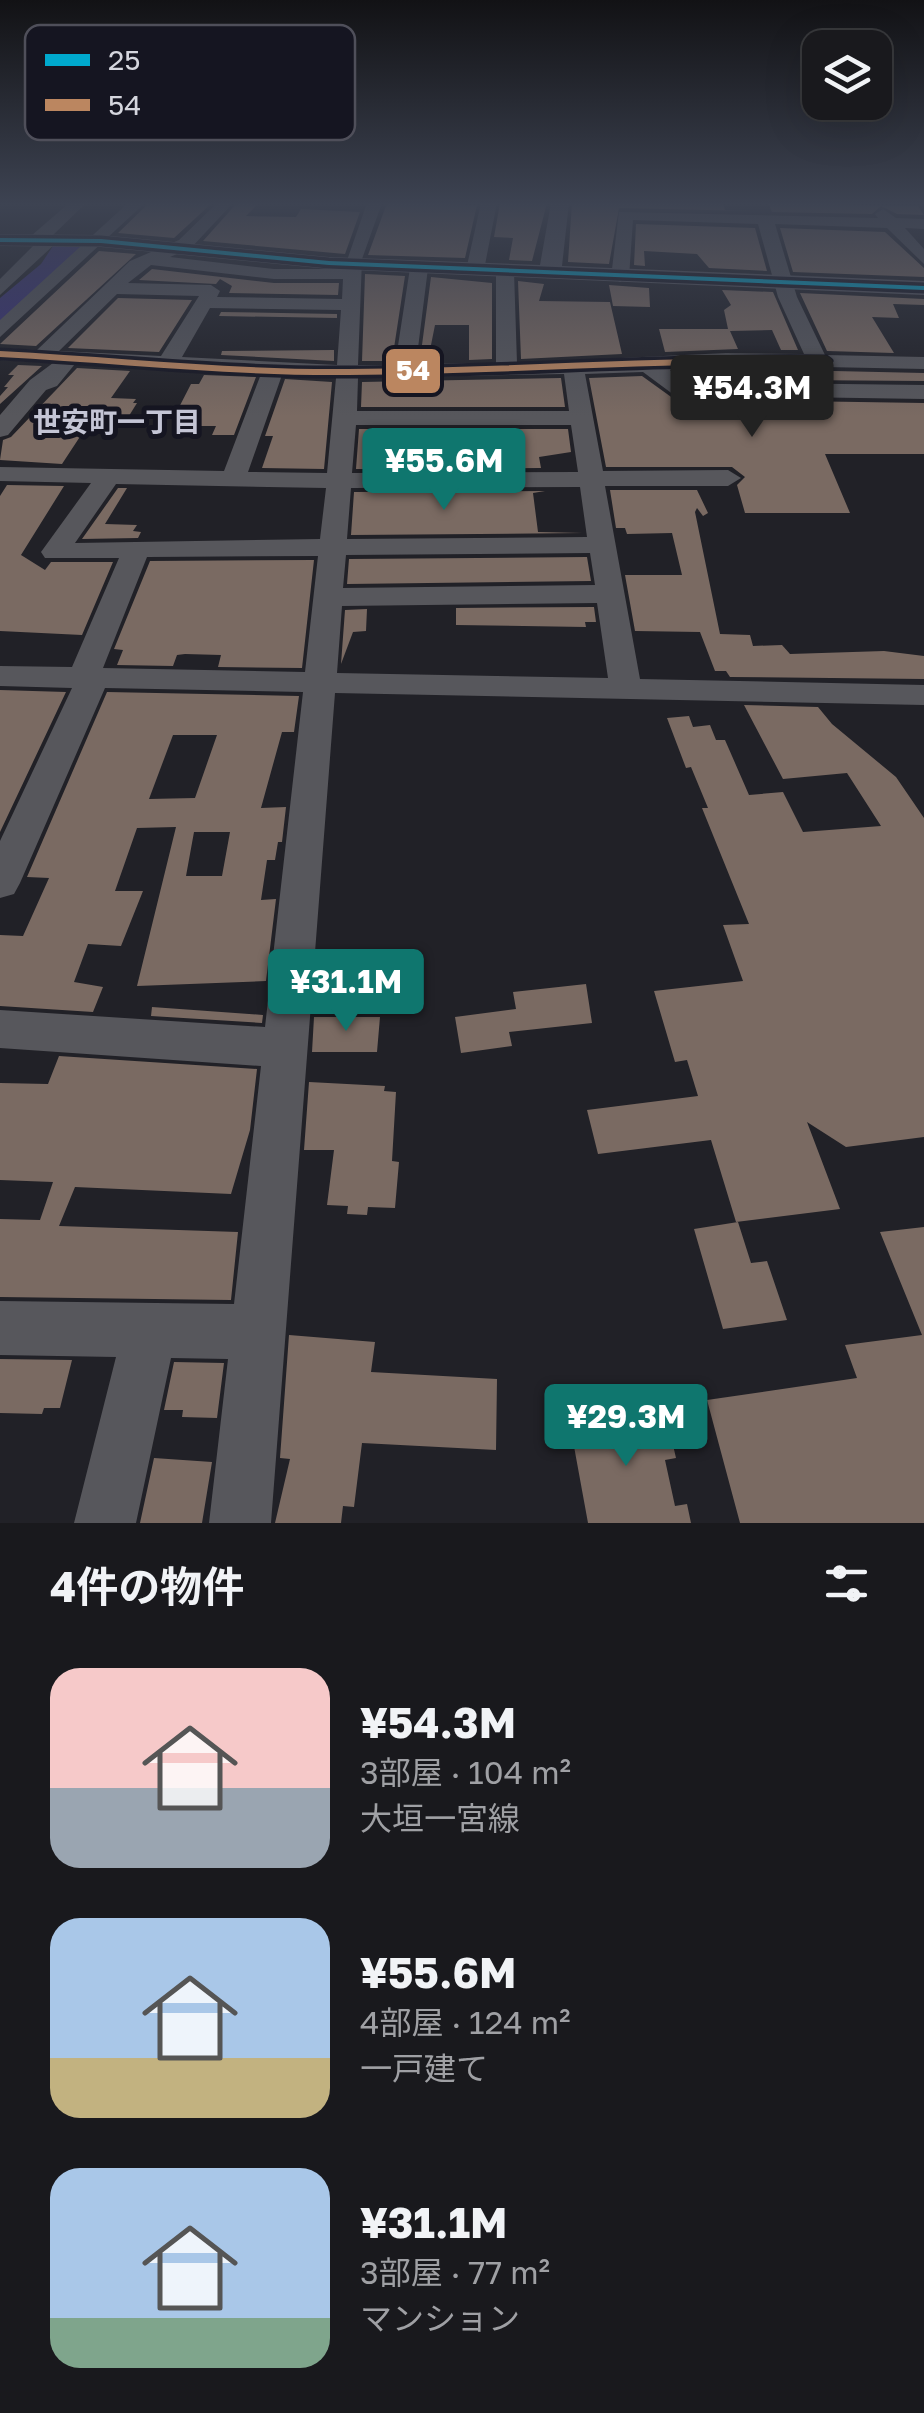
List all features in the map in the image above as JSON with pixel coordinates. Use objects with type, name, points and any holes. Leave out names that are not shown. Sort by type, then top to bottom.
[{"type":"main road","points":[[575,274],[924,288]]},
{"type":"street","points":[[0,331],[60,274]]},
{"type":"street","points":[[42,356],[128,274]]},
{"type":"street","points":[[240,1523],[344,418],[352,274]]},
{"type":"street","points":[[404,370],[418,274]]},
{"type":"street","points":[[505,274],[502,292],[507,368]]},
{"type":"street","points":[[780,274],[818,361]]},
{"type":"street","points":[[110,288],[211,291],[168,364]]},
{"type":"street","points":[[206,302],[351,305]]},
{"type":"street","points":[[0,354],[348,372],[647,365],[712,359],[924,363]]},
{"type":"street","points":[[0,430],[38,385],[49,381],[70,357]]},
{"type":"street","points":[[647,365],[668,377],[674,388],[924,392]]},
{"type":"street","points":[[573,367],[607,594],[626,689]]},
{"type":"street","points":[[233,480],[273,370]]},
{"type":"street","points":[[344,418],[581,418]]},
{"type":"street","points":[[0,474],[337,481],[728,478]]},
{"type":"street","points":[[109,476],[56,552],[600,545]]},
{"type":"street","points":[[0,884],[88,678],[137,549]]},
{"type":"street","points":[[327,598],[607,594]]},
{"type":"street","points":[[0,676],[924,695]]},
{"type":"street","points":[[0,1029],[285,1048]]},
{"type":"street","points":[[0,1328],[257,1332]]},
{"type":"street","points":[[105,1523],[150,1330]]},
{"type":"shaded area","points":[[29,274],[54,274],[0,322],[0,298]]},
{"type":"building","points":[[74,274],[114,274],[36,346],[0,344]]},
{"type":"building","points":[[146,274],[196,274],[274,283],[339,283],[338,295],[229,293],[232,286],[220,279],[216,284],[139,280]]},
{"type":"building","points":[[365,274],[405,276],[392,361],[362,361]]},
{"type":"building","points":[[847,274],[924,274],[924,277]]},
{"type":"building","points":[[431,277],[492,283],[492,359],[469,360],[469,325],[435,325],[428,360],[420,360]]},
{"type":"building","points":[[518,281],[544,284],[539,301],[610,302],[622,354],[521,359]]},
{"type":"building","points":[[609,285],[649,288],[650,307],[613,306]]},
{"type":"building","points":[[722,290],[773,292],[798,350],[781,350],[772,330],[730,331],[738,349],[665,352],[659,329],[728,329],[724,310],[731,305]]},
{"type":"building","points":[[800,293],[924,299],[924,305],[893,304],[899,318],[872,317],[894,353],[827,351]]},
{"type":"building","points":[[118,298],[192,300],[159,352],[68,348]]},
{"type":"building","points":[[221,312],[337,314],[337,318],[219,316]]},
{"type":"building","points":[[334,350],[334,361],[221,355],[222,351]]},
{"type":"building","points":[[18,365],[42,366],[0,404],[0,396],[8,387],[4,387],[14,375],[8,375]]},
{"type":"building","points":[[77,368],[130,371],[111,398],[136,399],[122,427],[87,426],[62,464],[0,460],[3,440],[11,437]]},
{"type":"building","points":[[746,369],[750,379],[683,378],[678,373]]},
{"type":"building","points":[[789,370],[924,373],[924,381],[793,380]]},
{"type":"building","points":[[204,375],[256,377],[234,435],[212,435],[216,426],[197,426],[200,419],[173,419],[191,384],[199,384]]},
{"type":"building","points":[[642,376],[674,399],[924,403],[924,454],[825,454],[850,513],[745,513],[737,485],[745,477],[732,467],[606,467],[589,378]]},
{"type":"building","points":[[561,378],[565,407],[361,407],[362,382]]},
{"type":"building","points":[[285,379],[332,382],[324,469],[262,468],[273,436],[265,436]]},
{"type":"building","points":[[359,429],[568,429],[571,452],[539,457],[541,468],[356,469]]},
{"type":"building","points":[[7,485],[64,486],[21,555],[45,570],[51,562],[113,562],[82,635],[0,631],[0,496]]},
{"type":"building","points":[[118,488],[127,488],[105,524],[137,525],[133,531],[141,532],[138,538],[82,539]]},
{"type":"building","points":[[610,490],[697,490],[708,513],[703,516],[697,508],[695,512],[720,634],[750,635],[753,646],[782,645],[790,654],[884,651],[924,656],[924,679],[730,677],[726,671],[715,671],[700,632],[635,631],[625,575],[682,575],[672,533],[627,534],[625,528],[616,528]]},
{"type":"building","points":[[545,491],[533,493],[538,532],[583,533],[351,535],[354,492]]},
{"type":"building","points":[[587,557],[591,581],[347,584],[349,559]]},
{"type":"building","points":[[314,560],[302,668],[218,667],[221,655],[185,654],[177,655],[173,666],[117,665],[123,650],[114,649],[150,561]]},
{"type":"building","points":[[594,607],[596,622],[585,622],[586,627],[456,625],[456,608]]},
{"type":"building","points":[[367,609],[366,631],[353,632],[341,664],[345,610]]},
{"type":"building","points":[[0,690],[66,692],[0,832]]},
{"type":"building","points":[[107,692],[299,696],[294,732],[282,732],[261,808],[286,807],[282,842],[278,842],[275,860],[267,860],[261,900],[276,899],[266,981],[137,986],[176,827],[137,828],[115,891],[143,891],[121,946],[88,944],[74,982],[103,987],[93,1012],[0,1006],[0,935],[23,936],[49,878],[27,877]],"holes":[[[173,735],[217,735],[195,798],[149,799]],[[194,832],[230,832],[222,876],[186,876]]]},
{"type":"building","points":[[744,705],[818,707],[832,724],[896,777],[924,818],[924,1137],[846,1147],[807,1122],[840,1209],[736,1222],[711,1140],[598,1154],[587,1110],[698,1096],[687,1060],[675,1062],[654,991],[743,981],[723,925],[749,924],[702,808],[708,808],[691,767],[686,768],[667,718],[689,716],[693,727],[710,725],[716,740],[725,740],[749,795],[783,792],[803,832],[881,826],[847,773],[783,779]]},
{"type":"building","points":[[586,984],[592,1023],[509,1032],[512,1046],[461,1053],[455,1017],[516,1009],[513,992]]},
{"type":"building","points":[[152,1007],[263,1015],[262,1023],[151,1016]]},
{"type":"building","points":[[314,1017],[380,1017],[377,1052],[312,1052]]},
{"type":"building","points":[[59,1056],[257,1069],[250,1130],[231,1194],[75,1187],[59,1226],[238,1232],[231,1300],[0,1297],[0,1219],[40,1220],[53,1182],[0,1180],[0,1083],[48,1084]]},
{"type":"building","points":[[309,1082],[385,1086],[384,1091],[396,1092],[392,1161],[399,1162],[395,1208],[368,1207],[367,1215],[347,1214],[348,1206],[327,1205],[334,1150],[304,1150]]},
{"type":"building","points":[[738,1222],[751,1263],[767,1261],[787,1320],[723,1329],[694,1229]]},
{"type":"building","points":[[924,1227],[924,1523],[740,1523],[707,1400],[857,1378],[845,1345],[922,1335],[880,1232]]},
{"type":"building","points":[[289,1335],[375,1342],[371,1372],[497,1379],[496,1450],[362,1443],[354,1507],[343,1506],[341,1523],[275,1523],[290,1459],[280,1458]]},
{"type":"building","points":[[0,1359],[72,1360],[60,1408],[44,1408],[42,1414],[0,1413]]},
{"type":"building","points":[[174,1362],[224,1363],[217,1418],[182,1417],[183,1410],[164,1410]]},
{"type":"building","points":[[653,1408],[659,1433],[670,1432],[676,1458],[665,1460],[675,1506],[687,1504],[691,1523],[588,1523],[569,1419]]},
{"type":"building","points":[[154,1458],[212,1462],[202,1523],[140,1523]]},
{"type":"transit line","name":"25","points":[[593,274],[924,288]]},
{"type":"transit line","name":"54","points":[[0,354],[304,372],[826,361]]},
{"type":"district","name":"世安町一丁目","points":[[117,422]]}]
